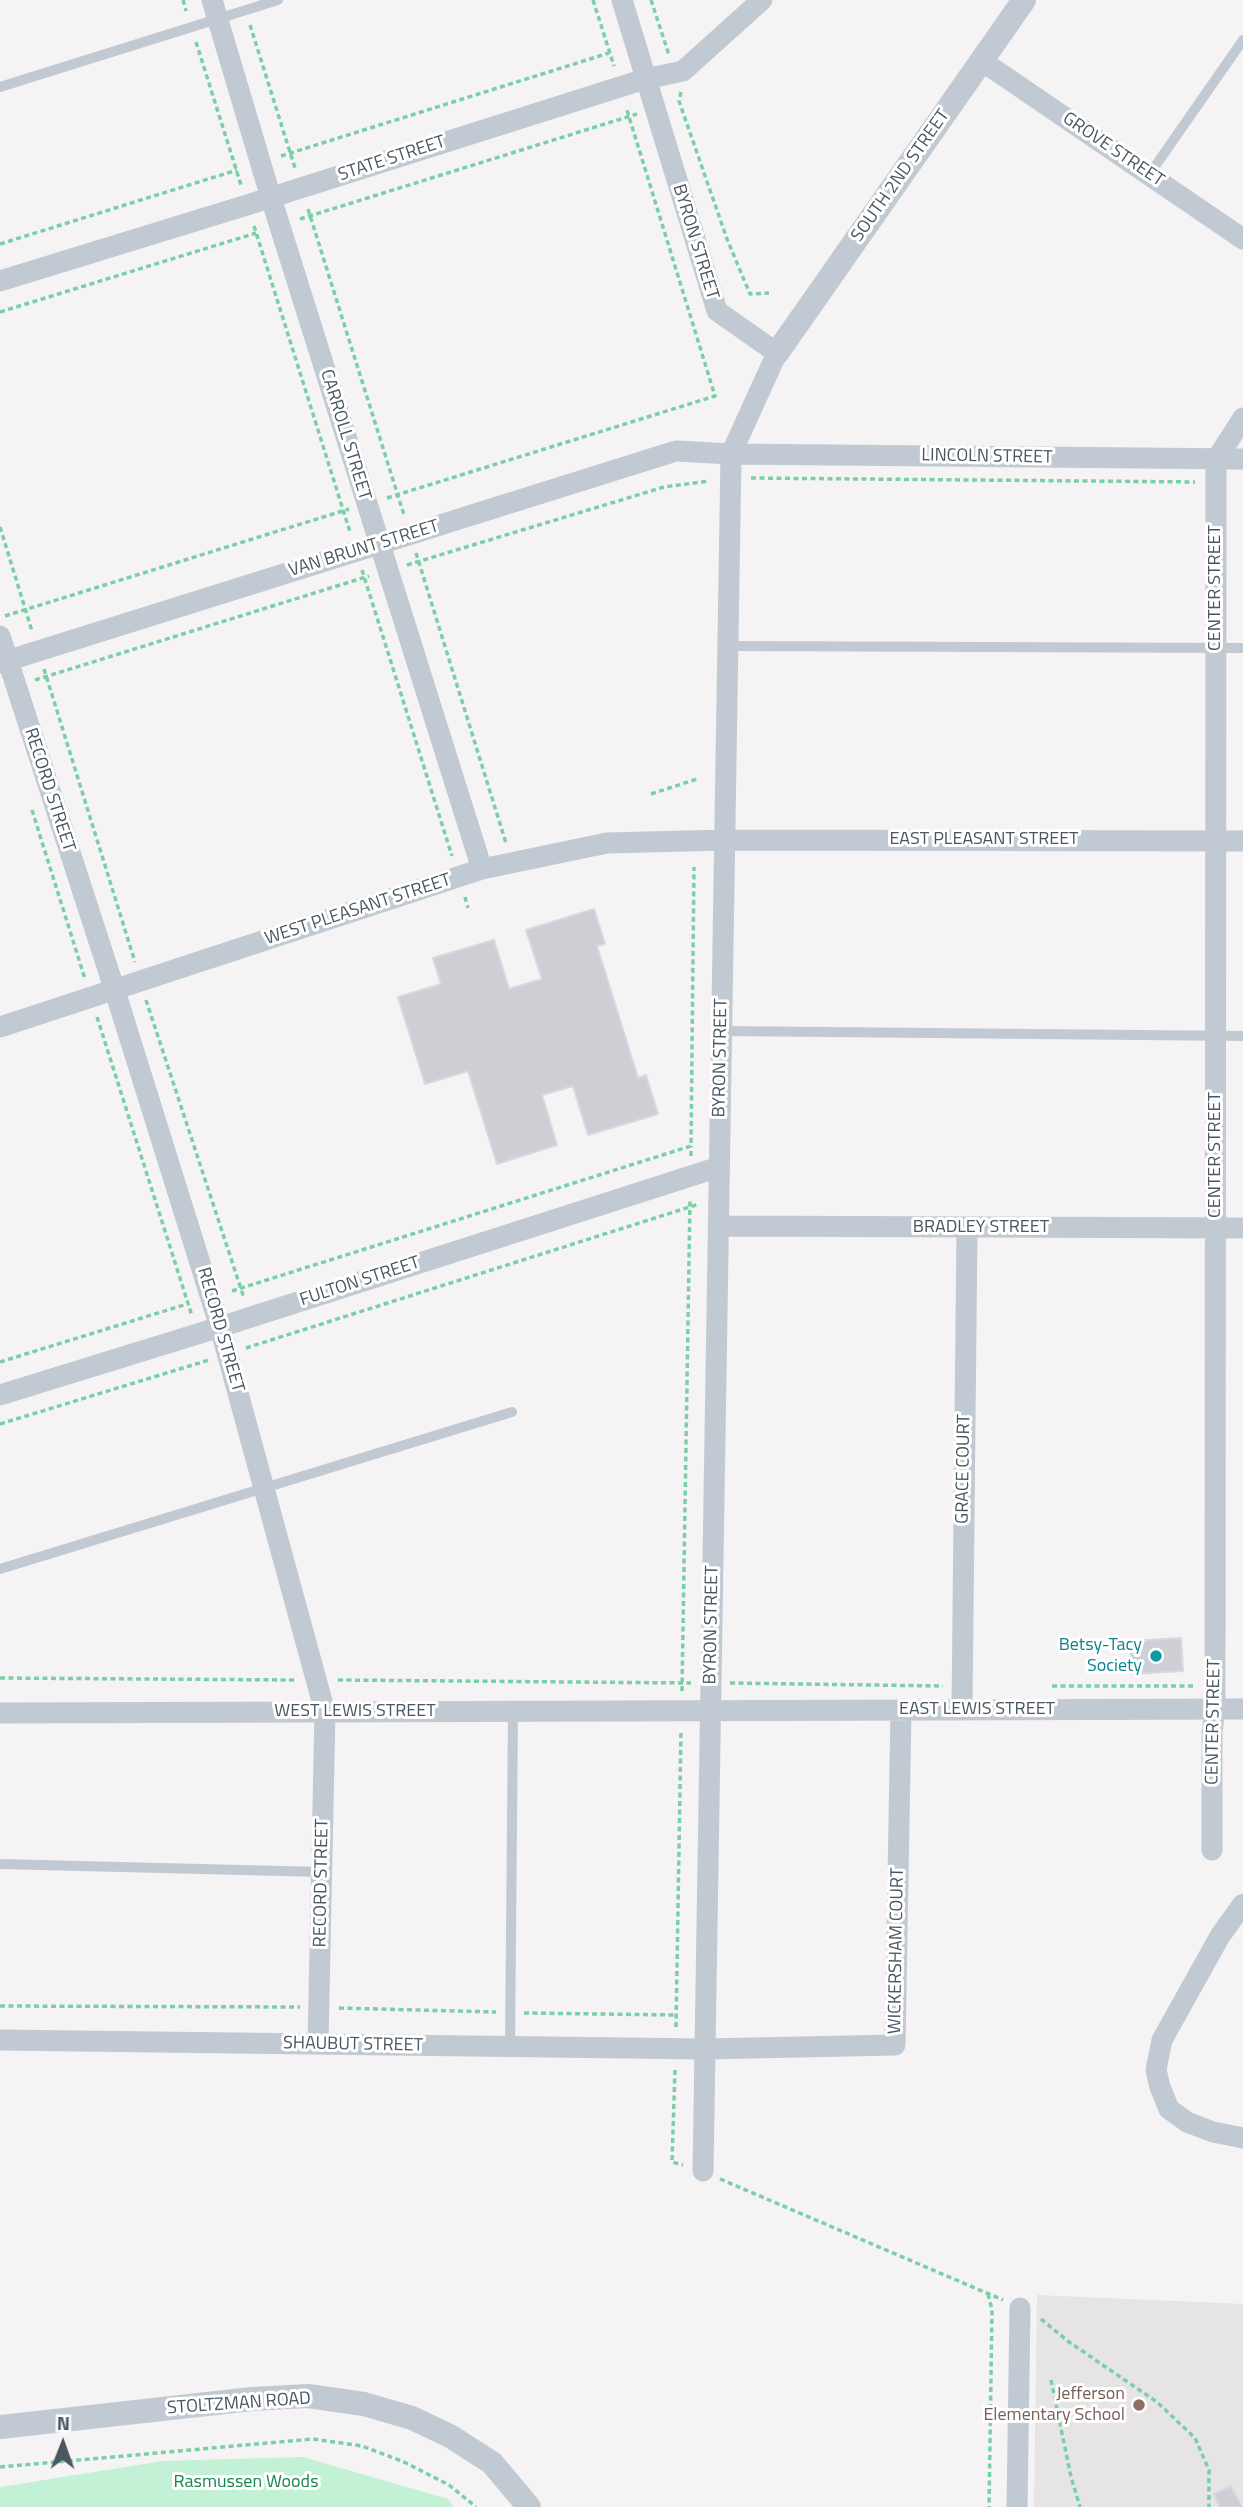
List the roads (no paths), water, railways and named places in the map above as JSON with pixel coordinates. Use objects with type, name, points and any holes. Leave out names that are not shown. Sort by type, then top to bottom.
[{"type":"street","name":"BYRON STREET","points":[[622,0],[717,311],[777,353],[731,454],[730,478],[703,2171]]},
{"type":"street","name":"STATE STREET","points":[[0,281],[645,79],[683,71],[762,0]]},
{"type":"street","name":"SOUTH 2ND STREET","points":[[777,353],[1024,0]]},
{"type":"street","name":"CARROLL STREET","points":[[214,10],[482,869]]},
{"type":"street","name":"GROVE STREET","points":[[982,61],[1243,239]]},
{"type":"street","points":[[1216,460],[1243,418]]},
{"type":"street","name":"VAN BRUNT STREET","points":[[4,662],[676,451],[731,454]]},
{"type":"street","name":"LINCOLN STREET","points":[[731,454],[1243,459]]},
{"type":"street","name":"CENTER STREET","points":[[1212,1850],[1212,1732],[1215,1709],[1216,460]]},
{"type":"street","name":"RECORD STREET","points":[[0,636],[4,662],[15,686],[115,991],[220,1327],[326,1712],[318,2044]]},
{"type":"street","name":"WEST PLEASANT STREET","points":[[0,1027],[141,983],[482,869],[607,843],[724,840]]},
{"type":"street","name":"EAST PLEASANT STREET","points":[[724,840],[1243,841]]},
{"type":"street","name":"FULTON STREET","points":[[0,1395],[251,1318],[719,1167]]},
{"type":"street","name":"BRADLEY STREET","points":[[718,1226],[1243,1228]]},
{"type":"street","name":"GRACE COURT","points":[[962,1710],[967,1229]]},
{"type":"street","name":"EAST LEWIS STREET","points":[[711,1711],[1243,1709]]},
{"type":"street","name":"WICKERSHAM COURT","points":[[705,2049],[895,2045],[901,1710]]},
{"type":"street","name":"WEST LEWIS STREET","points":[[0,1713],[711,1711]]},
{"type":"street","points":[[1243,1904],[1220,1936],[1161,2040],[1156,2070],[1169,2109],[1187,2122],[1213,2132],[1243,2138]]},
{"type":"street","name":"SHAUBUT STREET","points":[[0,2040],[705,2049]]},
{"type":"street","points":[[1017,2507],[1020,2308]]},
{"type":"street","name":"STOLTZMAN ROAD","points":[[0,2427],[253,2399],[308,2396],[364,2404],[412,2418],[450,2435],[492,2463],[529,2507]]},
{"type":"lane","points":[[0,87],[191,27],[214,10],[245,10],[278,0]]},
{"type":"lane","points":[[1149,175],[1243,40]]},
{"type":"lane","points":[[728,646],[1243,648]]},
{"type":"lane","points":[[722,1031],[1243,1036]]},
{"type":"lane","points":[[0,1569],[512,1412]]},
{"type":"lane","points":[[510,2047],[513,1712]]},
{"type":"lane","points":[[0,1864],[322,1872]]},
{"type":"place","name":"Betsy-Tacy Society","points":[[1156,1656]]},
{"type":"place","name":"Jefferson Elementary School","points":[[1139,2405]]},
{"type":"park label","name":"Rasmussen Woods","points":[[246,2483]]}]
